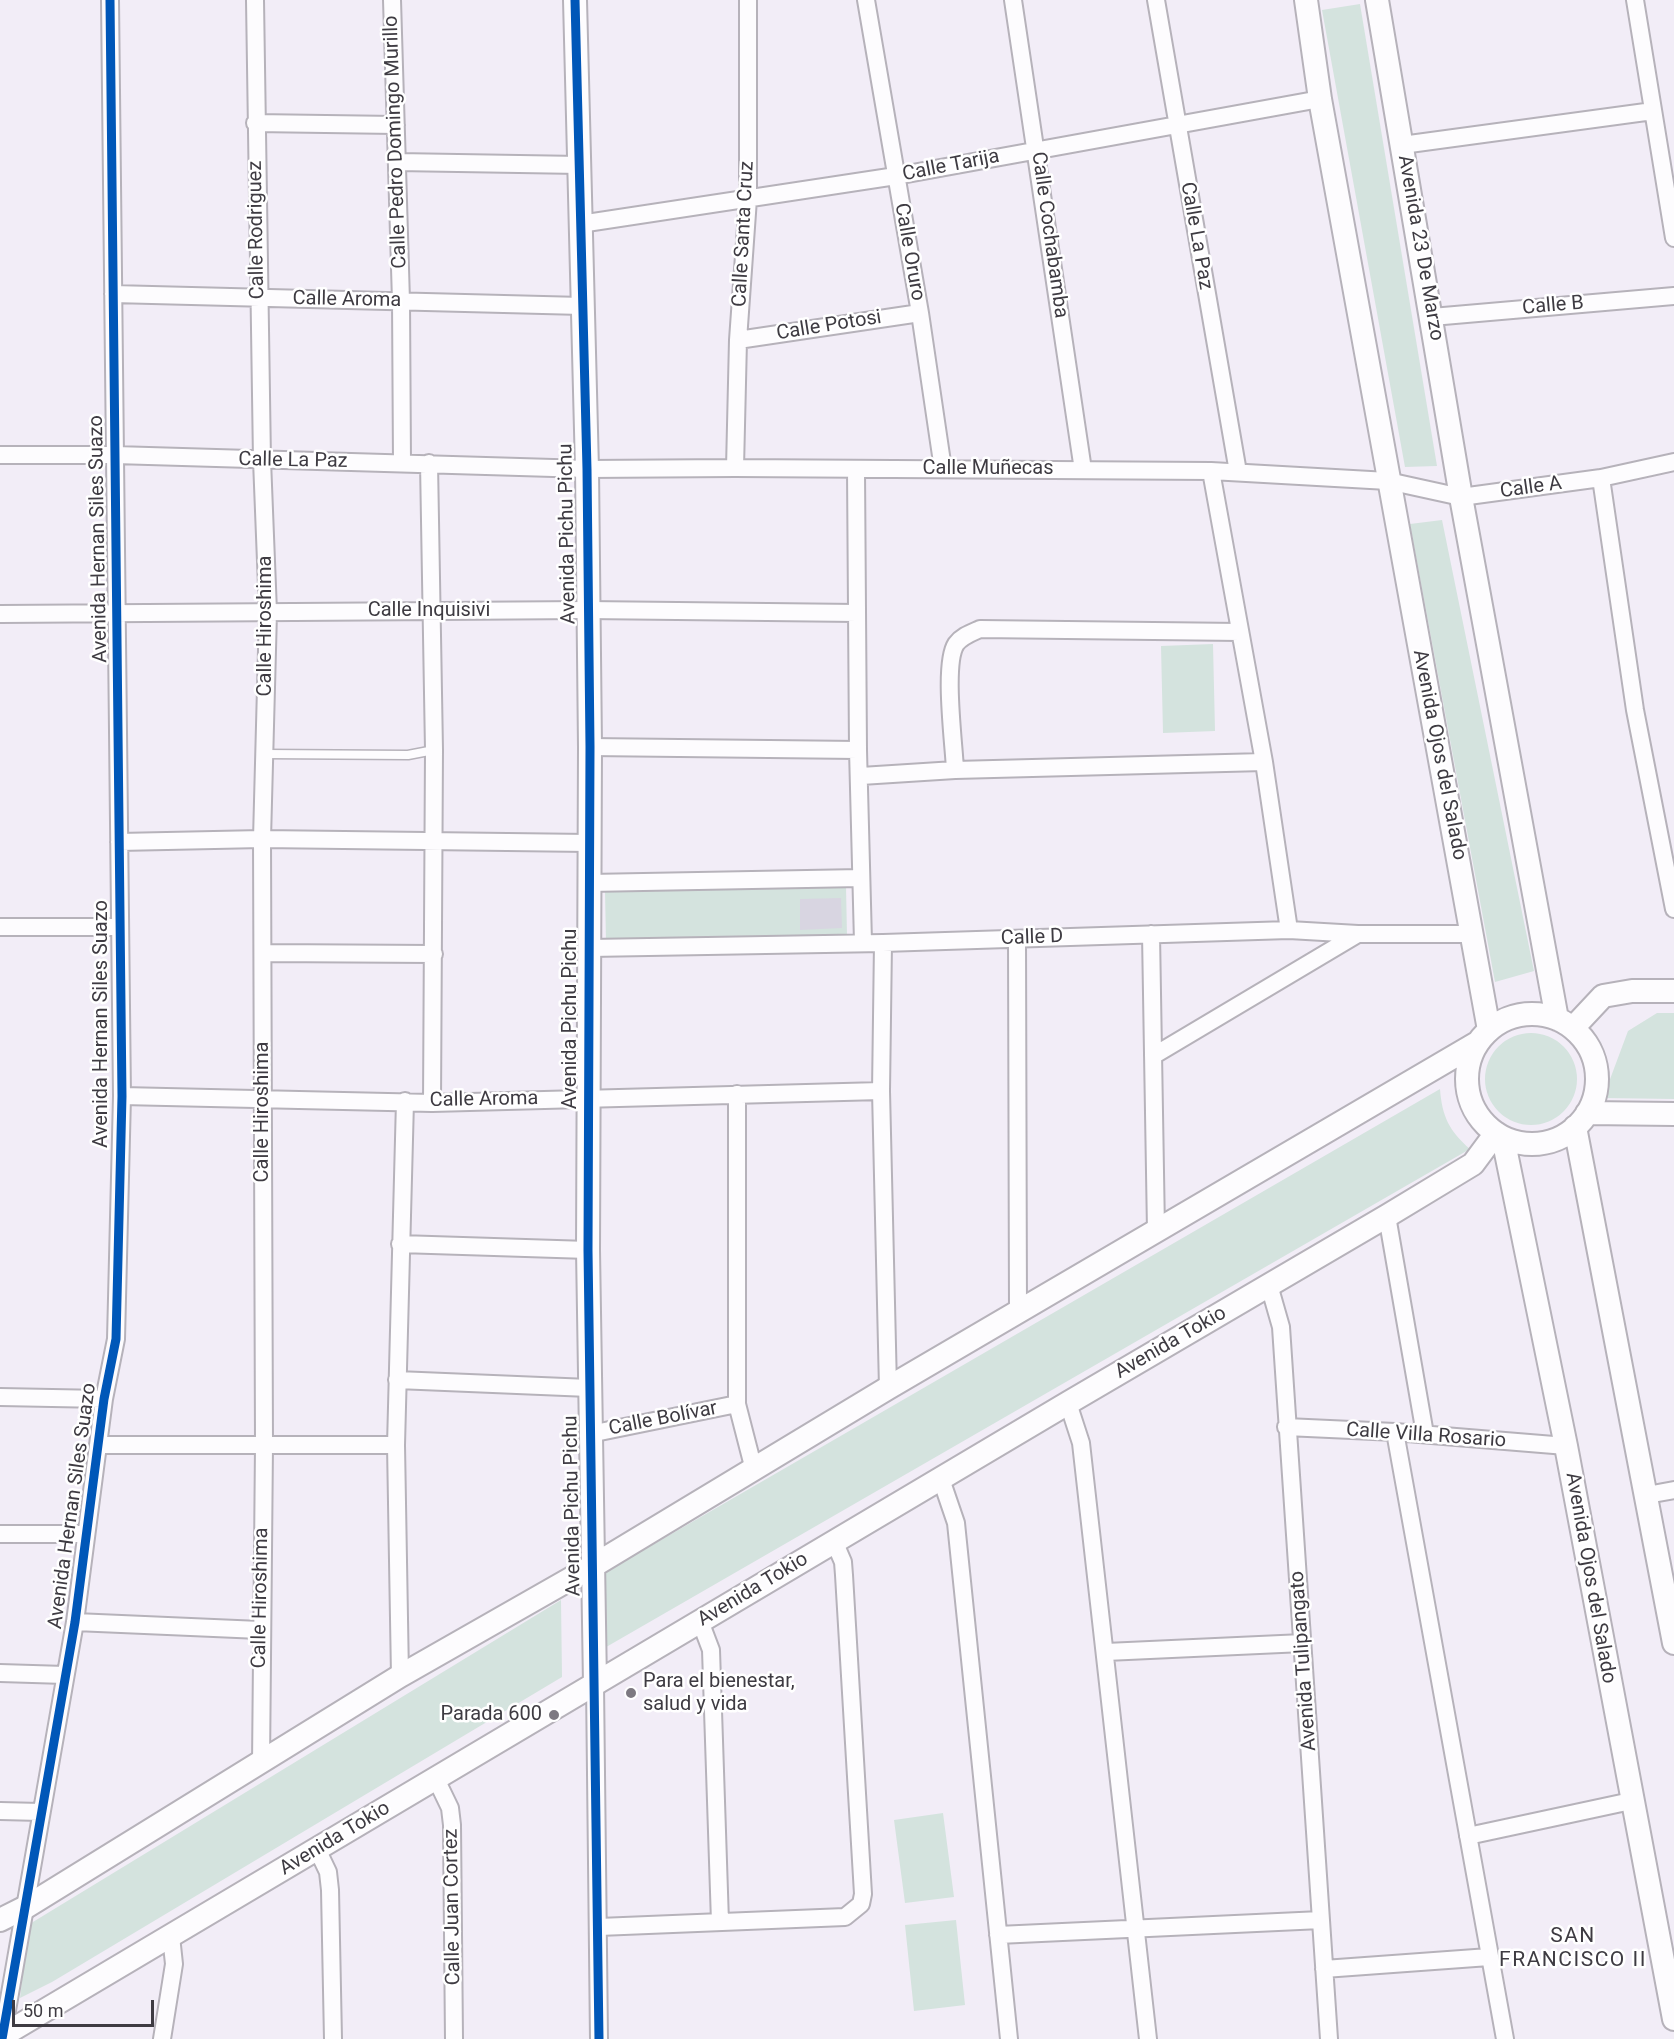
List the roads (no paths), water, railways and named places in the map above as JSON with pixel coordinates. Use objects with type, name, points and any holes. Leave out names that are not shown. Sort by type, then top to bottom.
[{"type":"street","name":"Avenida Hernan Siles Suazo","points":[[1,2038],[75,1622],[104,1399],[116,1339],[122,1096],[119,927],[119,614],[110,0]]},
{"type":"street","name":"Calle Rodriguez","points":[[255,0],[255,123],[262,460]]},
{"type":"street","name":"Calle Pedro Domingo Murillo","points":[[392,0],[401,301],[402,463]]},
{"type":"street","name":"Avenida Pichu Pichu","points":[[575,0],[590,747],[588,1250],[600,1927],[599,2039]]},
{"type":"street","name":"Calle Santa Cruz","points":[[735,468],[738,340],[748,199],[748,0]]},
{"type":"street","name":"Calle Oruro","points":[[866,0],[920,313],[943,469]]},
{"type":"street","name":"Calle Cochabamba","points":[[1013,0],[1083,470]]},
{"type":"street","name":"Calle La Paz","points":[[1156,0],[1238,472]]},
{"type":"street","points":[[1306,0],[1320,99],[1388,481]]},
{"type":"street","name":"Avenida 23 De Marzo","points":[[1377,0],[1461,497]]},
{"type":"street","points":[[1635,0],[1674,238]]},
{"type":"street","name":"Calle Tarija","points":[[580,225],[896,176],[1177,123],[1320,99]]},
{"type":"street","points":[[1402,145],[1653,111]]},
{"type":"street","points":[[255,123],[396,125]]},
{"type":"street","points":[[397,162],[580,165]]},
{"type":"street","name":"Calle Aroma","points":[[113,294],[582,306]]},
{"type":"street","name":"Calle B","points":[[1432,317],[1674,296]]},
{"type":"street","name":"Calle Potosi","points":[[738,340],[920,313]]},
{"type":"street","name":"Calle La Paz","points":[[0,455],[115,455],[429,463],[586,470]]},
{"type":"street","name":"Calle Hiroshima","points":[[261,1764],[260,1630],[264,1445],[262,839],[268,612],[262,460]]},
{"type":"street","name":"Calle A","points":[[1388,481],[1461,497],[1601,478],[1674,462]]},
{"type":"street","points":[[429,463],[434,750],[432,1102]]},
{"type":"street","name":"Calle Muñecas","points":[[586,470],[735,468],[1211,471],[1388,481]]},
{"type":"street","points":[[856,470],[858,750],[861,776],[863,942]]},
{"type":"street","points":[[1211,471],[1264,762],[1289,930]]},
{"type":"street","points":[[1601,478],[1635,710],[1674,909]]},
{"type":"street","name":"Avenida Ojos del Salado","points":[[1388,481],[1473,934],[1483,1036]]},
{"type":"street","points":[[1461,497],[1565,1023]]},
{"type":"street","name":"Calle Inquisivi","points":[[0,614],[587,610],[857,613]]},
{"type":"street","points":[[955,770],[950,690],[952,660],[956,645],[966,635],[980,629],[1240,633]]},
{"type":"street","points":[[590,747],[858,750]]},
{"type":"street","points":[[861,776],[955,770],[1264,762]]},
{"type":"street","points":[[119,842],[262,839],[589,843]]},
{"type":"street","points":[[589,883],[861,878]]},
{"type":"street","points":[[0,927],[119,927]]},
{"type":"street","name":"Calle D","points":[[590,948],[883,943],[1289,930],[1358,934],[1473,934]]},
{"type":"street","points":[[1151,934],[1156,1231]]},
{"type":"street","points":[[1153,1056],[1358,934]]},
{"type":"street","points":[[1017,939],[1018,1312]]},
{"type":"street","points":[[883,943],[881,1091],[888,1388]]},
{"type":"street","points":[[264,953],[434,954]]},
{"type":"street","points":[[1565,1023],[1603,996],[1632,991],[1674,991]]},
{"type":"street","points":[[0,1920],[26,1907],[261,1764],[400,1676],[593,1566],[888,1388],[1483,1036],[1504,1020],[1521,1014],[1539,1014],[1565,1023],[1586,1042],[1595,1068],[1594,1096],[1581,1120],[1548,1142],[1533,1144],[1500,1135],[1476,1113],[1469,1097],[1466,1078],[1469,1060],[1483,1036]]},
{"type":"street","name":"Calle Aroma","points":[[122,1096],[432,1102],[881,1091]]},
{"type":"street","points":[[736,1094],[737,1404],[754,1470]]},
{"type":"street","points":[[400,1676],[396,1445],[405,1101]]},
{"type":"street","points":[[1581,1120],[1674,1114]]},
{"type":"street","points":[[1581,1120],[1674,1643]]},
{"type":"street","name":"Avenida Ojos del Salado","points":[[1500,1135],[1566,1446],[1631,1801],[1673,2013]]},
{"type":"street","name":"Avenida Tokio","points":[[1,2038],[1068,1402],[1387,1216],[1473,1164],[1500,1135]]},
{"type":"street","points":[[1387,1216],[1425,1434]]},
{"type":"street","points":[[400,1244],[588,1250]]},
{"type":"street","name":"Avenida Tulipangato","points":[[1269,1285],[1281,1327],[1329,2039]]},
{"type":"street","points":[[397,1380],[589,1388]]},
{"type":"street","points":[[0,1396],[104,1399]]},
{"type":"street","points":[[1068,1402],[1081,1443],[1148,2039]]},
{"type":"street","name":"Calle Bolívar","points":[[590,1434],[737,1404]]},
{"type":"street","name":"Calle Villa Rosario","points":[[1286,1427],[1425,1434],[1566,1446]]},
{"type":"street","points":[[1395,1432],[1505,2039]]},
{"type":"street","points":[[99,1444],[396,1445]]},
{"type":"street","points":[[941,1479],[956,1523],[1009,2039]]},
{"type":"street","points":[[1647,1495],[1674,1490]]},
{"type":"street","points":[[0,1534],[86,1534]]},
{"type":"street","points":[[600,1927],[845,1917],[861,1904],[863,1894],[843,1568],[834,1541]]},
{"type":"street","points":[[700,1621],[711,1650],[720,1922]]},
{"type":"street","points":[[75,1622],[260,1630]]},
{"type":"street","points":[[1106,1652],[1303,1643]]},
{"type":"street","points":[[0,1673],[65,1675]]},
{"type":"street","name":"Calle Juan Cortez","points":[[436,1779],[450,1808],[453,1825],[454,2039]]},
{"type":"street","points":[[1468,1836],[1631,1801]]},
{"type":"street","points":[[0,1811],[41,1812]]},
{"type":"street","points":[[318,1849],[328,1872],[330,1890],[333,2039]]},
{"type":"street","points":[[998,1935],[1321,1920]]},
{"type":"street","points":[[162,2039],[174,1964],[171,1936]]},
{"type":"street","points":[[1324,1969],[1489,1957]]},
{"type":"lane","points":[[265,754],[408,755],[434,750]]},
{"type":"place","name":"Para el bienestar, salud y vida","points":[[631,1693]]},
{"type":"place","name":"Parada 600","points":[[554,1715]]},
{"type":"district","name":"SAN FRANCISCO II","points":[[1573,1949]]}]
